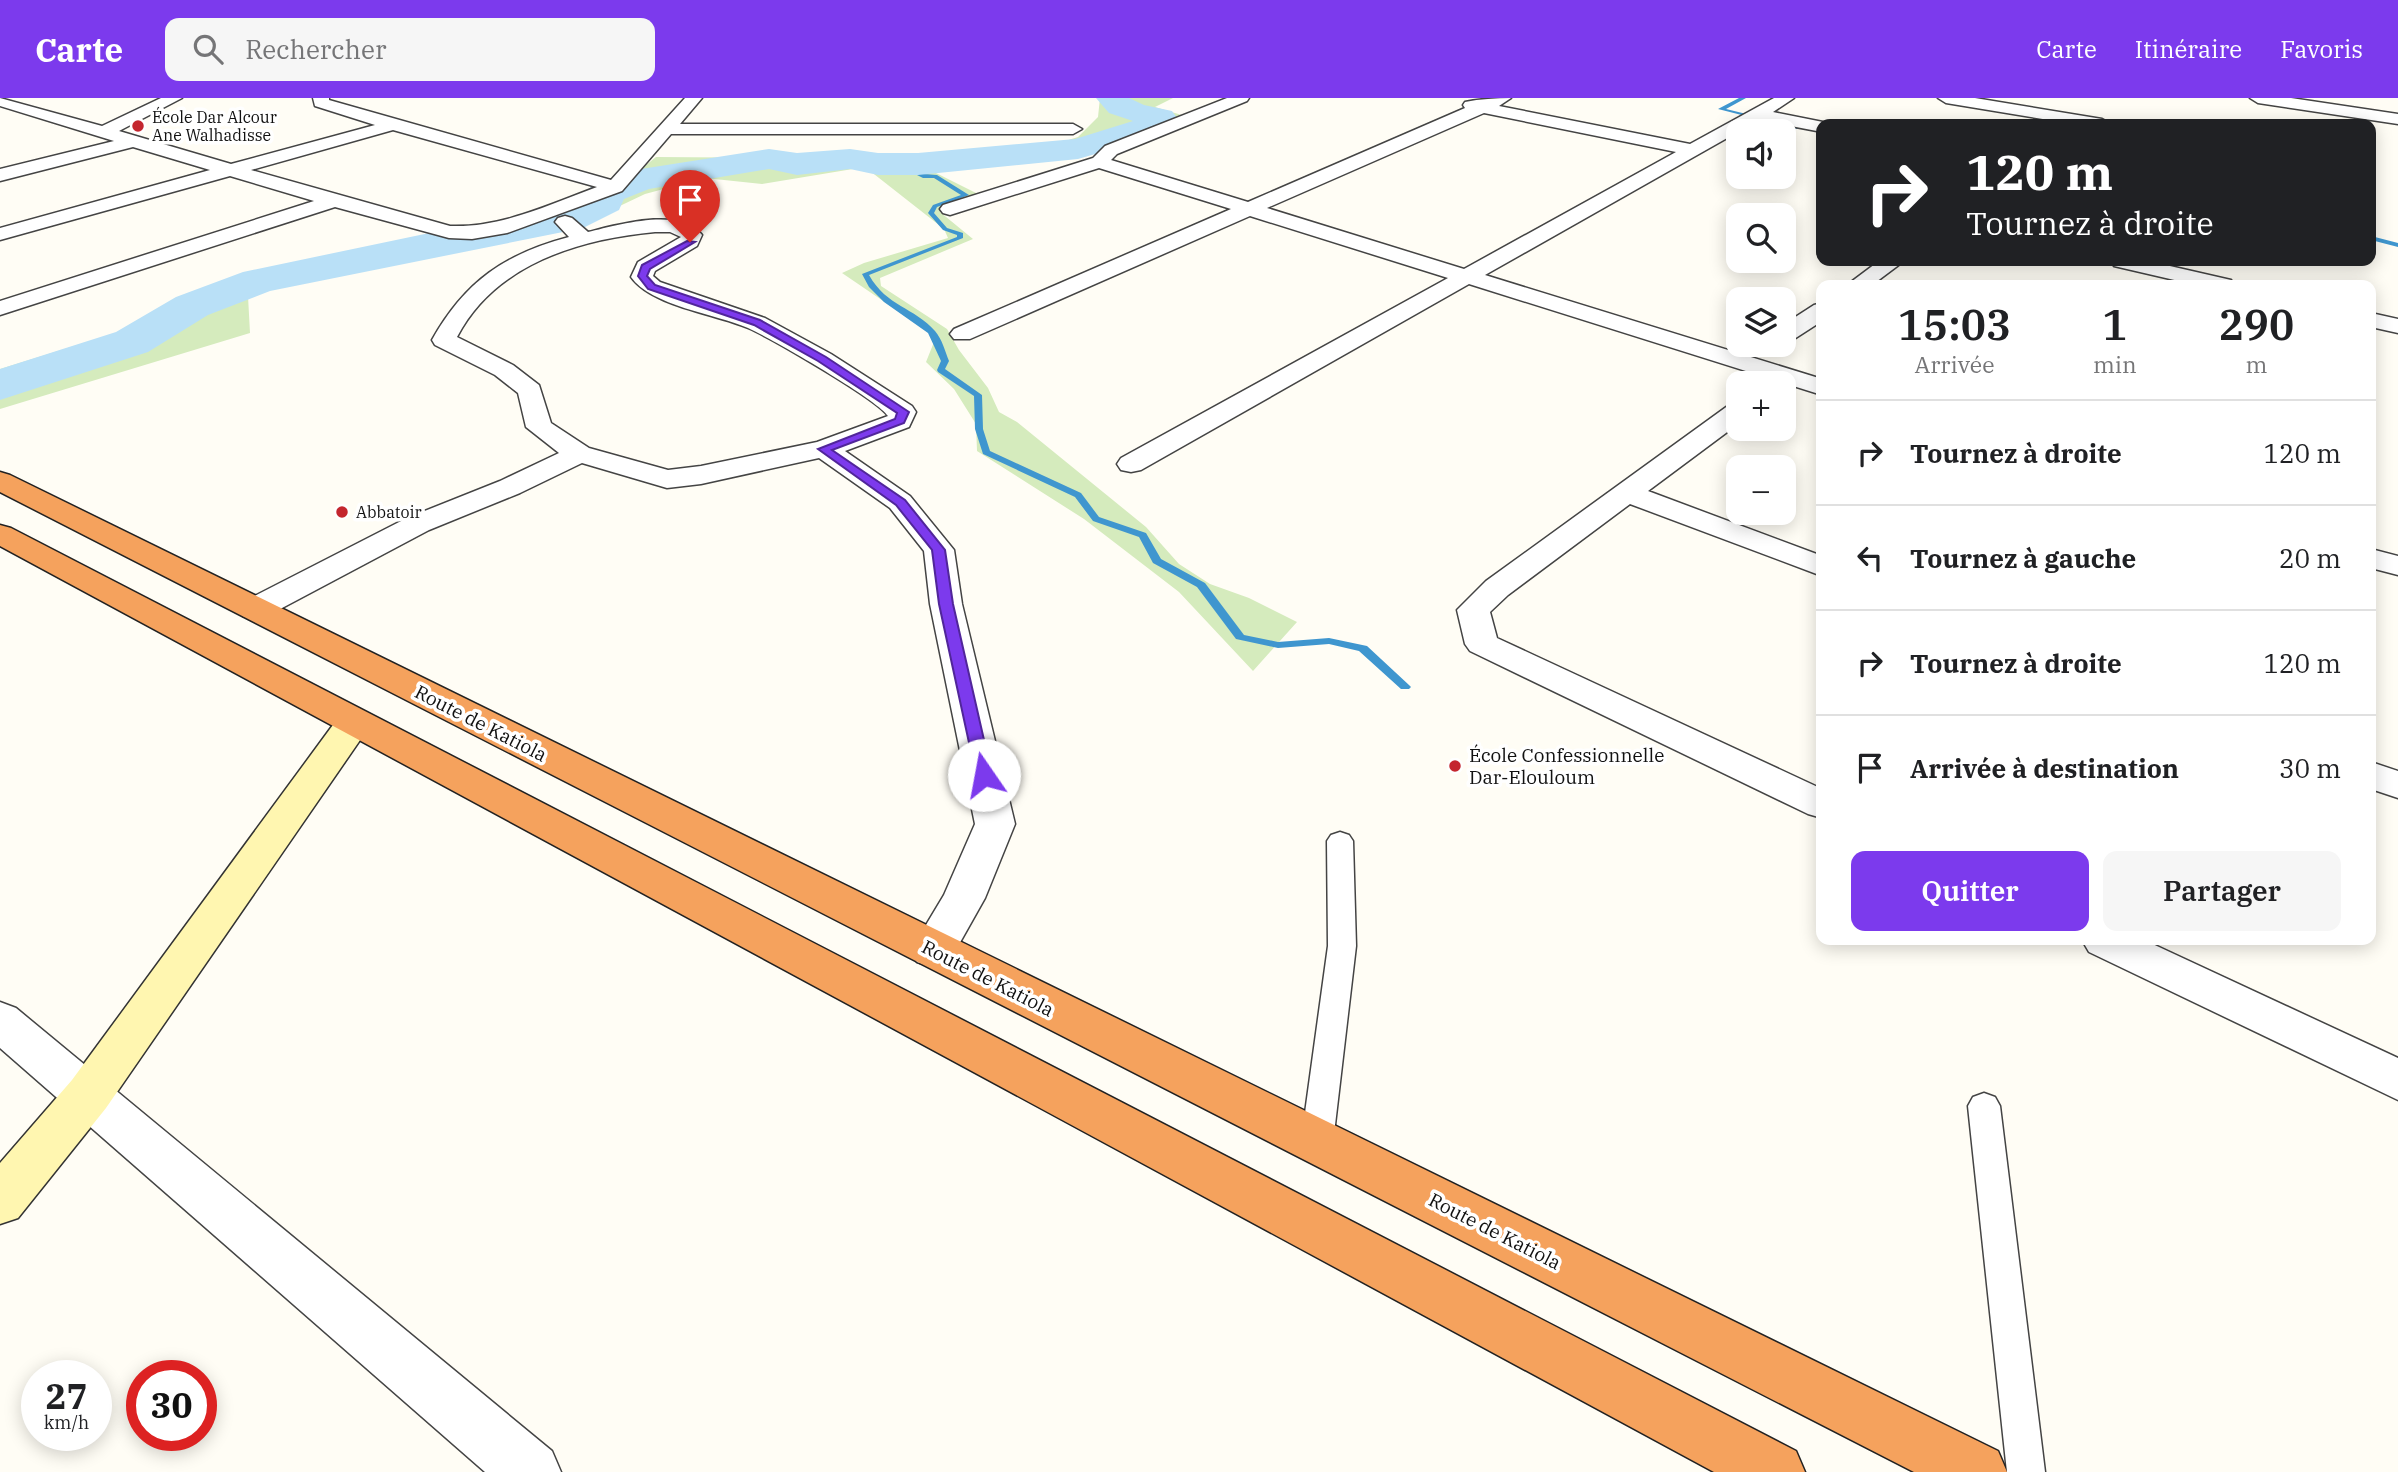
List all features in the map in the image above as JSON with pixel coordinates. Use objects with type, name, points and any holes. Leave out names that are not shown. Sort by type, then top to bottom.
[{"type":"highway","name":"Route de Katiola","points":[[0,481],[1977,1472]]},
{"type":"highway","points":[[0,534],[1775,1472]]},
{"type":"street","points":[[103,132],[174,98]]},
{"type":"street","points":[[321,98],[321,103],[393,125],[564,170],[615,187]]},
{"type":"street","points":[[9,101],[41,116],[449,232],[568,225],[657,225],[684,228],[692,235],[690,242],[646,267],[642,276],[652,287],[757,323],[822,359],[903,412],[900,421],[824,449],[701,475],[667,479],[579,454],[539,428],[530,390],[504,370],[444,340],[452,323],[507,268],[545,251],[568,225],[615,187],[694,98]]},
{"type":"street","points":[[950,209],[1098,162],[1111,150],[1241,98]]},
{"type":"street","points":[[962,334],[1503,98]]},
{"type":"street","points":[[1131,464],[1786,98]]},
{"type":"street","points":[[1946,98],[2072,119]]},
{"type":"street","points":[[2260,116],[2267,99],[2398,120]]},
{"type":"street","points":[[1450,100],[1692,150]]},
{"type":"street","points":[[1756,114],[1816,126]]},
{"type":"street","points":[[14,122],[41,116]]},
{"type":"street","points":[[0,234],[393,125]]},
{"type":"street","points":[[667,129],[1073,129]]},
{"type":"street","points":[[0,175],[131,142]]},
{"type":"street","points":[[564,170],[638,159]]},
{"type":"street","points":[[1098,162],[1744,363],[1762,371]]},
{"type":"street","points":[[0,308],[334,201]]},
{"type":"street","points":[[1865,280],[1886,266]]},
{"type":"street","points":[[2142,266],[2197,280]]},
{"type":"street","points":[[1796,327],[1816,314]]},
{"type":"street","points":[[2376,321],[2398,326]]},
{"type":"street","points":[[1744,363],[1753,357]]},
{"type":"street","points":[[1796,382],[1816,386]]},
{"type":"street","points":[[1726,420],[1497,588],[1474,610],[1482,644],[1816,803]]},
{"type":"street","points":[[824,449],[900,502],[939,550],[946,604],[995,824],[964,898],[933,950]]},
{"type":"street","points":[[255,609],[418,524],[510,487],[579,454]]},
{"type":"street","points":[[1626,493],[1816,565]]},
{"type":"street","points":[[2376,559],[2398,566]]},
{"type":"street","points":[[0,1201],[89,1094],[354,722]]},
{"type":"street","points":[[2376,777],[2398,785]]},
{"type":"street","points":[[2114,945],[2398,1080]]},
{"type":"street","points":[[0,1021],[531,1472]]},
{"type":"lane","points":[[1317,1142],[1342,946],[1340,841]]},
{"type":"lane","points":[[1984,1106],[2026,1472]]},
{"type":"green space","points":[[1100,98],[1173,98],[1155,107],[1185,116],[1100,152],[972,165],[936,173],[980,195],[940,212],[973,239],[880,278],[881,286],[947,329],[959,350],[988,388],[999,412],[1017,422],[1146,527],[1179,564],[1210,584],[1249,598],[1297,622],[1253,671],[1179,592],[1084,519],[977,451],[976,424],[954,389],[926,362],[936,337],[842,273],[864,263],[948,238],[944,229],[865,167],[762,184],[705,178],[645,194],[584,223],[335,272],[248,296],[250,333],[0,409],[0,369],[126,330],[188,301],[311,264],[519,227],[614,191],[656,157],[935,159],[1049,146],[1078,137],[1098,117]]},
{"type":"waterway","points":[[0,385],[132,342],[192,306],[258,281],[439,243],[569,220],[606,202],[604,194],[641,180],[769,159],[797,164],[850,159],[878,164],[918,164],[1078,149],[1142,130],[1161,118],[1127,109],[1111,98]]},
{"type":"waterway","points":[[1743,98],[1721,109],[1797,127]]},
{"type":"waterway","points":[[918,164],[913,171],[923,176],[935,176],[966,195],[935,206],[931,213],[945,229],[961,234],[960,238],[865,274],[886,301],[933,333],[945,361],[941,370],[978,395],[979,429],[986,452],[1078,495],[1096,519],[1143,535],[1157,561],[1201,585],[1240,637],[1278,645],[1329,641],[1363,648],[1405,687]]},
{"type":"waterway","points":[[2376,239],[2398,245]]},
{"type":"place","name":"École Dar Alcour Ane Walhadisse","points":[[138,126]]},
{"type":"place","name":"Abbatoir","points":[[342,512]]},
{"type":"place","name":"École Confessionnelle Dar-Elouloum","points":[[1455,766]]},
{"type":"route","points":[[690,242],[646,267],[642,276],[652,287],[757,323],[822,359],[903,412],[900,421],[883,429],[824,449],[900,502],[939,550],[946,604],[984,775]]}]
